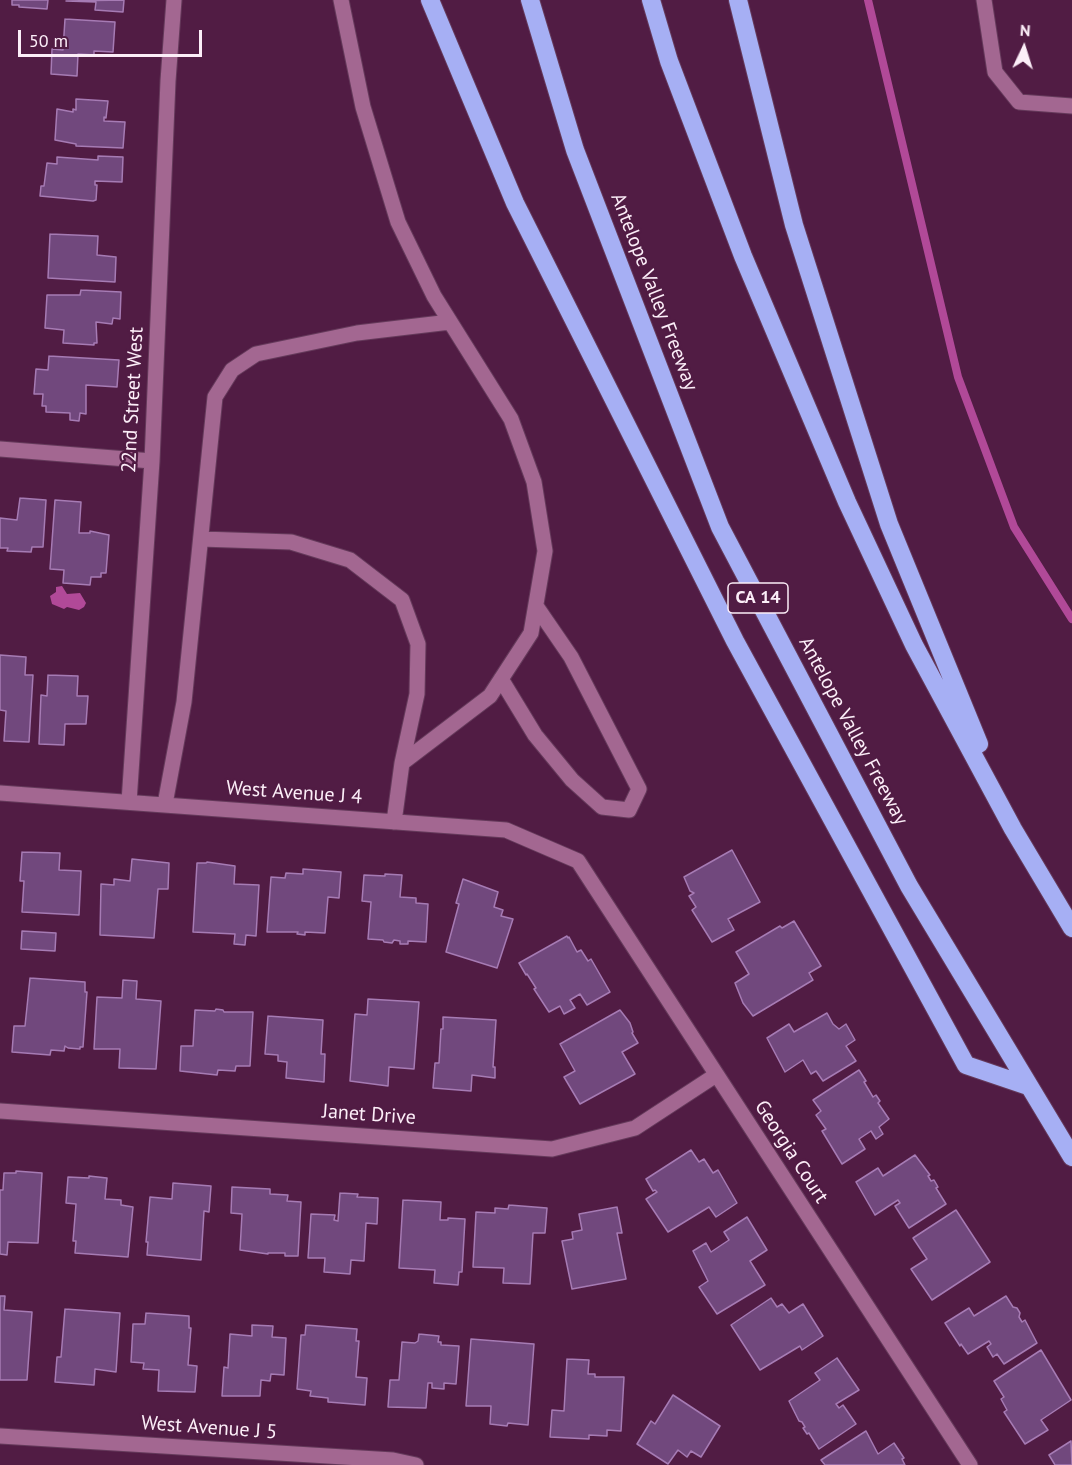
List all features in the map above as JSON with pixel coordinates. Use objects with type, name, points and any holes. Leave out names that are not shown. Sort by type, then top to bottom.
[{"type":"highway","points":[[430,0],[520,213],[735,641],[966,1065],[1028,1086]]},
{"type":"highway","name":"Antelope Valley Freeway","points":[[530,0],[575,150],[720,527],[909,886],[1072,1157]]},
{"type":"highway","points":[[651,0],[669,61],[743,256],[842,492],[914,645],[1013,829],[1072,928]]},
{"type":"highway","points":[[738,0],[794,225],[889,524],[1013,829]]},
{"type":"street","name":"22nd Street West","points":[[129,802],[152,461],[174,0]]},
{"type":"street","points":[[341,0],[363,107],[398,222],[434,296],[511,419],[534,482],[545,551],[531,633],[490,696],[402,763]]},
{"type":"street","points":[[984,0],[995,72],[1018,102],[1072,106]]},
{"type":"street","points":[[165,804],[184,702],[215,397],[232,370],[256,354],[357,333],[450,322]]},
{"type":"street","points":[[0,449],[152,461]]},
{"type":"street","points":[[201,539],[291,542],[350,560],[402,600],[418,644],[417,694],[402,763],[394,822]]},
{"type":"street","points":[[501,679],[535,735],[572,780],[602,807],[629,810],[639,789],[571,657],[536,606]]},
{"type":"street","name":"West Avenue J 4","points":[[0,793],[506,830],[578,861]]},
{"type":"street","name":"Georgia Court","points":[[578,861],[970,1465]]},
{"type":"street","name":"Janet Drive","points":[[0,1111],[552,1149],[635,1128],[716,1075]]},
{"type":"street","name":"West Avenue J 5","points":[[0,1436],[393,1460],[416,1465]]},
{"type":"shaded area","points":[[62,586],[67,594],[80,593],[86,603],[84,607],[79,610],[67,607],[64,609],[52,604],[50,596],[56,592],[56,587]]},
{"type":"building","points":[[12,0],[48,0],[47,9],[19,7],[19,5],[12,5]]},
{"type":"building","points":[[124,0],[123,12],[95,10],[96,2],[66,1]]},
{"type":"building","points":[[65,19],[115,22],[113,52],[94,51],[94,55],[78,54],[77,76],[51,74],[52,49],[63,50]]},
{"type":"building","points":[[76,99],[108,101],[104,121],[125,122],[123,148],[76,146],[76,144],[55,140],[57,109],[73,112],[73,109],[76,110]]},
{"type":"building","points":[[98,156],[123,157],[122,182],[95,181],[96,200],[93,201],[40,196],[41,186],[44,186],[47,163],[57,164],[57,157],[98,160]]},
{"type":"building","points":[[50,234],[98,236],[97,255],[116,257],[115,282],[48,278]]},
{"type":"building","points":[[81,290],[121,292],[120,319],[113,318],[112,324],[96,322],[97,343],[94,345],[63,343],[64,330],[45,328],[47,295],[80,295]]},
{"type":"building","points":[[49,356],[119,360],[117,387],[86,385],[86,414],[80,413],[79,421],[70,420],[70,413],[46,412],[46,406],[42,406],[43,394],[34,394],[36,369],[48,370]]},
{"type":"building","points":[[20,498],[46,500],[43,547],[32,547],[31,552],[7,551],[8,548],[0,548],[0,518],[17,520]]},
{"type":"building","points":[[55,500],[81,502],[79,533],[90,533],[90,531],[109,535],[106,573],[101,573],[101,577],[91,577],[90,585],[63,583],[64,570],[50,569]]},
{"type":"building","points":[[0,655],[26,657],[25,675],[33,675],[29,742],[4,741],[6,711],[0,710]]},
{"type":"building","points":[[48,675],[78,676],[77,696],[88,696],[86,724],[65,724],[64,745],[39,744],[41,695],[47,696]]},
{"type":"building","points":[[732,850],[760,902],[728,919],[734,930],[712,942],[692,910],[696,907],[689,896],[694,893],[690,891],[684,877]]},
{"type":"building","points":[[22,852],[60,853],[59,870],[81,871],[79,915],[22,912],[24,881],[20,881]]},
{"type":"building","points":[[132,859],[169,863],[168,889],[158,889],[154,938],[100,935],[101,884],[114,885],[114,879],[130,881]]},
{"type":"building","points":[[197,863],[235,866],[234,884],[259,885],[256,936],[246,935],[245,945],[234,944],[235,934],[193,932]]},
{"type":"building","points":[[303,869],[341,872],[339,898],[328,897],[325,933],[305,932],[305,935],[297,934],[298,932],[267,932],[271,877],[285,878],[286,873],[303,874]]},
{"type":"building","points":[[385,874],[402,875],[400,897],[416,898],[416,903],[428,904],[426,942],[408,941],[408,944],[400,944],[400,941],[394,940],[392,943],[368,939],[371,902],[362,901],[364,875],[385,876]]},
{"type":"building","points":[[463,879],[498,892],[494,907],[503,910],[501,916],[513,919],[497,968],[446,952]]},
{"type":"building","points":[[794,921],[821,966],[809,973],[813,980],[753,1016],[743,1003],[735,983],[749,974],[736,952],[780,926],[782,928]]},
{"type":"building","points":[[22,931],[56,933],[55,951],[21,949]]},
{"type":"building","points":[[567,936],[577,952],[581,950],[588,961],[591,959],[610,992],[587,1005],[580,994],[570,1000],[575,1008],[564,1014],[560,1006],[549,1012],[519,963]]},
{"type":"building","points":[[30,978],[85,982],[85,992],[87,992],[83,1047],[80,1049],[65,1046],[64,1051],[51,1050],[50,1055],[12,1052],[14,1026],[25,1026]]},
{"type":"building","points":[[123,980],[137,981],[136,999],[161,1001],[156,1069],[119,1068],[120,1049],[94,1049],[97,997],[122,998]]},
{"type":"building","points":[[368,999],[419,1002],[414,1069],[389,1067],[388,1086],[350,1081],[355,1014],[367,1015]]},
{"type":"building","points":[[216,1009],[224,1012],[253,1012],[250,1066],[236,1066],[235,1071],[218,1070],[217,1075],[180,1071],[181,1046],[193,1046],[195,1010],[215,1011]]},
{"type":"building","points":[[620,1010],[630,1023],[632,1033],[638,1043],[622,1052],[635,1074],[580,1104],[564,1077],[575,1071],[560,1044]]},
{"type":"building","points":[[827,1013],[839,1029],[846,1024],[855,1040],[846,1046],[856,1061],[823,1081],[816,1071],[811,1074],[803,1060],[785,1072],[767,1038],[789,1024],[794,1032]]},
{"type":"building","points":[[268,1016],[323,1020],[321,1054],[325,1054],[324,1082],[286,1078],[287,1062],[278,1061],[278,1055],[265,1054]]},
{"type":"building","points":[[443,1017],[496,1020],[493,1067],[495,1067],[495,1078],[472,1075],[471,1091],[433,1088],[435,1063],[439,1063]]},
{"type":"building","points":[[859,1070],[873,1097],[876,1095],[880,1101],[878,1103],[889,1119],[879,1127],[883,1134],[876,1139],[871,1131],[859,1139],[865,1149],[842,1164],[822,1131],[826,1129],[816,1115],[821,1111],[813,1100]]},
{"type":"building","points":[[691,1150],[699,1162],[704,1159],[713,1173],[718,1170],[737,1203],[716,1217],[709,1207],[668,1232],[646,1199],[657,1192],[653,1191],[646,1179]]},
{"type":"building","points":[[915,1155],[930,1175],[928,1176],[931,1181],[934,1180],[946,1204],[909,1228],[895,1206],[900,1203],[898,1200],[875,1215],[856,1182],[878,1168],[883,1176]]},
{"type":"building","points":[[16,1171],[42,1173],[38,1243],[8,1242],[7,1255],[0,1254],[0,1190],[3,1190],[4,1173],[16,1173]]},
{"type":"building","points":[[89,1176],[107,1178],[105,1199],[121,1200],[121,1205],[133,1207],[128,1257],[75,1253],[76,1241],[73,1241],[76,1204],[66,1203],[68,1177],[89,1178]]},
{"type":"building","points":[[173,1183],[211,1186],[209,1212],[204,1211],[201,1260],[147,1255],[150,1197],[172,1199]]},
{"type":"building","points":[[232,1187],[270,1189],[270,1194],[288,1195],[287,1201],[301,1202],[298,1256],[240,1250],[242,1214],[231,1213]]},
{"type":"building","points":[[340,1193],[378,1198],[377,1224],[366,1223],[364,1261],[351,1260],[350,1274],[324,1272],[325,1258],[308,1258],[311,1214],[335,1215],[334,1220],[338,1221]]},
{"type":"building","points":[[403,1200],[441,1202],[440,1220],[465,1219],[462,1272],[459,1272],[458,1285],[434,1283],[435,1270],[399,1268]]},
{"type":"building","points":[[509,1205],[547,1208],[545,1233],[533,1233],[530,1284],[503,1283],[504,1268],[473,1267],[476,1212],[495,1213],[495,1208],[508,1209]]},
{"type":"building","points":[[617,1207],[622,1233],[617,1233],[626,1279],[572,1289],[562,1241],[573,1239],[572,1232],[582,1230],[579,1214]]},
{"type":"building","points":[[956,1210],[990,1262],[932,1300],[911,1269],[927,1259],[913,1238]]},
{"type":"building","points":[[747,1217],[767,1250],[750,1261],[765,1285],[717,1314],[699,1287],[708,1281],[693,1251],[706,1243],[711,1252],[729,1240],[724,1232]]},
{"type":"building","points":[[0,1296],[5,1296],[4,1310],[32,1312],[27,1380],[0,1380]]},
{"type":"building","points":[[1006,1296],[1013,1307],[1017,1308],[1022,1322],[1025,1320],[1037,1343],[1004,1364],[997,1354],[993,1357],[987,1347],[991,1344],[989,1341],[968,1354],[945,1323],[969,1308],[974,1316]]},
{"type":"building","points":[[771,1298],[777,1307],[782,1304],[789,1313],[803,1304],[823,1336],[802,1350],[800,1346],[760,1370],[731,1325]]},
{"type":"building","points":[[65,1309],[120,1313],[116,1372],[95,1369],[94,1385],[55,1382],[57,1357],[61,1357]]},
{"type":"building","points":[[146,1313],[189,1316],[189,1328],[191,1328],[188,1365],[197,1366],[195,1392],[158,1391],[159,1370],[143,1369],[144,1363],[131,1362],[133,1324],[145,1324]]},
{"type":"building","points":[[252,1325],[273,1326],[272,1337],[286,1338],[284,1375],[271,1374],[270,1381],[261,1380],[260,1396],[222,1396],[224,1367],[228,1368],[230,1334],[252,1336]]},
{"type":"building","points":[[306,1325],[357,1329],[356,1341],[359,1341],[356,1377],[367,1378],[365,1405],[328,1402],[328,1398],[310,1396],[311,1391],[297,1389],[301,1335],[305,1335]]},
{"type":"building","points":[[419,1334],[439,1336],[438,1342],[441,1342],[441,1345],[459,1346],[456,1384],[444,1383],[444,1389],[432,1388],[432,1383],[428,1383],[426,1408],[388,1407],[390,1380],[399,1380],[402,1342],[415,1343],[418,1341]]},
{"type":"building","points":[[471,1339],[534,1344],[528,1425],[490,1424],[491,1406],[466,1406]]},
{"type":"building","points":[[1041,1350],[1071,1400],[1041,1420],[1048,1430],[1025,1444],[1004,1412],[1007,1410],[1001,1399],[1004,1397],[994,1381]]},
{"type":"building","points":[[837,1358],[859,1390],[836,1404],[839,1408],[843,1405],[856,1424],[819,1449],[803,1428],[805,1427],[799,1421],[789,1401],[820,1380],[815,1373]]},
{"type":"building","points":[[567,1359],[589,1360],[588,1374],[595,1374],[595,1377],[624,1377],[621,1431],[607,1430],[607,1436],[589,1435],[589,1439],[550,1437],[552,1410],[564,1411]]},
{"type":"building","points":[[673,1395],[720,1426],[701,1457],[691,1451],[687,1457],[678,1450],[668,1464],[637,1444],[651,1421],[655,1424]]},
{"type":"building","points":[[866,1431],[878,1454],[894,1443],[904,1458],[902,1459],[905,1465],[825,1465],[821,1460]]},
{"type":"building","points":[[1071,1441],[1072,1465],[1055,1465],[1049,1455]]},
{"type":"waterway","points":[[868,0],[958,377],[1014,527],[1072,619]]}]
